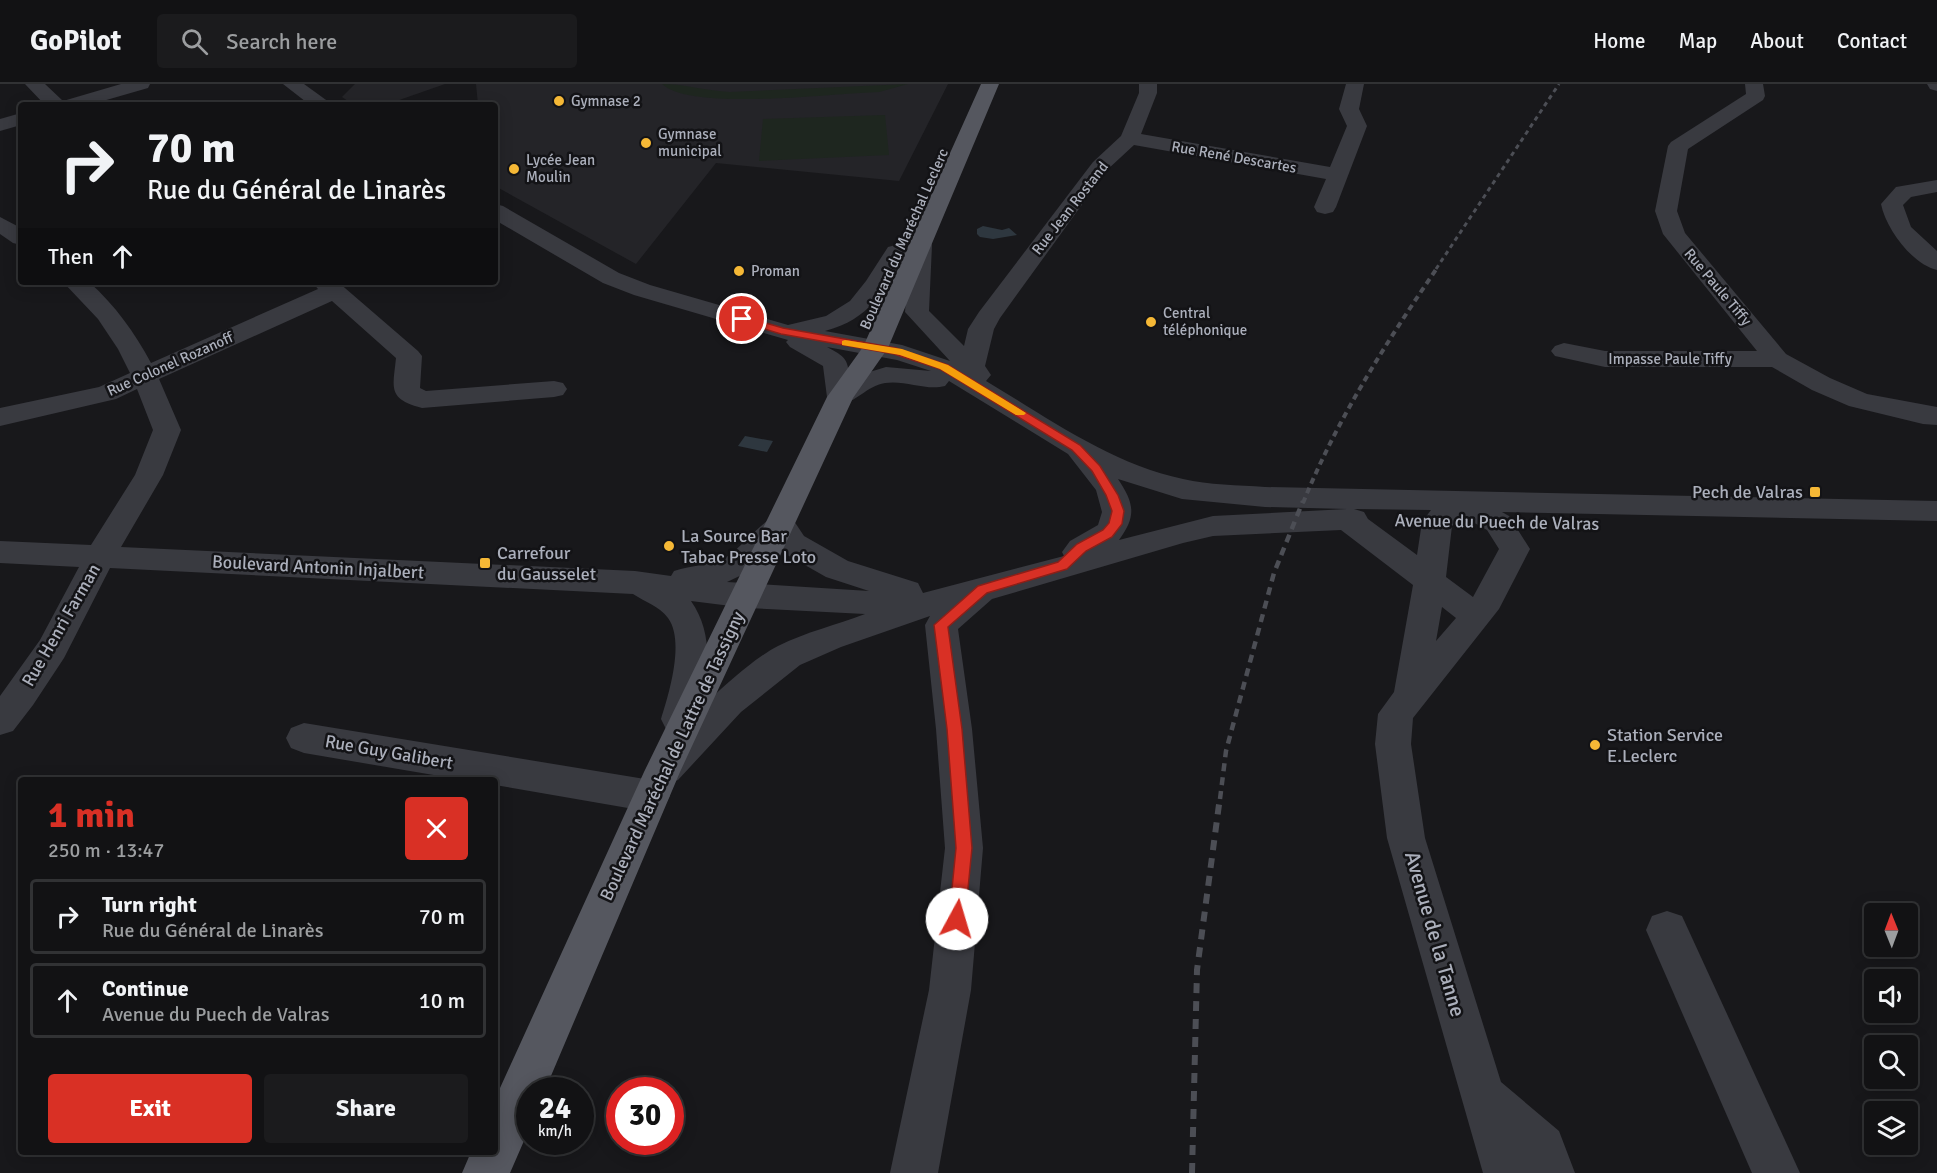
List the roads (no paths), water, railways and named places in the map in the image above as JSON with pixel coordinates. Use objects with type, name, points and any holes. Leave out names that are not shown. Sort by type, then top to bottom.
[{"type":"main road","name":"Boulevard du Maréchal Leclerc","points":[[866,346],[896,252],[975,84]]},
{"type":"main road","name":"Boulevard du Maréchal Leclerc","points":[[866,346],[921,245],[990,84]]},
{"type":"main road","name":"Boulevard Maréchal de Lattre de Tassigny","points":[[498,1146],[656,784],[866,346]]},
{"type":"main road","name":"Boulevard Maréchal de Lattre de Tassigny","points":[[486,1173],[494,1155]]},
{"type":"street","points":[[34,84],[53,102]]},
{"type":"street","points":[[94,102],[118,99],[141,84]]},
{"type":"street","points":[[292,84],[319,102]]},
{"type":"street","name":"Rue Jean Rostand","points":[[972,366],[981,329],[1100,166],[1130,138],[1148,93],[1148,84]]},
{"type":"street","points":[[1325,207],[1357,126],[1349,109],[1355,84]]},
{"type":"street","name":"Rue Paule Tiffy","points":[[1754,84],[1756,96],[1678,146],[1666,211],[1674,234],[1777,359],[1821,384],[1859,400],[1923,415],[1937,416]]},
{"type":"street","points":[[0,125],[18,120]]},
{"type":"street","name":"Rue René Descartes","points":[[1130,138],[1339,175]]},
{"type":"street","points":[[1937,186],[1904,192],[1892,204],[1893,218],[1904,234],[1937,263]]},
{"type":"street","points":[[498,213],[611,278],[642,290],[781,331],[835,363],[840,397]]},
{"type":"street","points":[[0,224],[18,238]]},
{"type":"street","points":[[0,252],[18,242]]},
{"type":"street","name":"Avenue du Puech de Valras","points":[[921,245],[917,312],[972,366],[990,394]]},
{"type":"street","points":[[781,331],[838,321],[865,302],[896,252]]},
{"type":"street","name":"Rue Henri Farman","points":[[0,721],[21,695],[51,649],[100,557],[148,475],[167,430],[146,376],[117,324],[78,285]]},
{"type":"street","points":[[329,286],[409,356],[406,391],[422,400],[554,389]]},
{"type":"street","name":"Rue Colonel Rozanoff","points":[[0,417],[107,393],[329,286]]},
{"type":"street","points":[[936,332],[955,335],[981,329]]},
{"type":"street","name":"Avenue du Puech de Valras","points":[[781,331],[902,353],[944,367],[1076,447],[1127,472],[1182,489],[1265,497],[1937,511]]},
{"type":"street","name":"Impasse Paule Tiffy","points":[[1564,351],[1605,359],[1777,359]]},
{"type":"street","name":"Avenue du Puech de Valras","points":[[840,397],[861,381],[896,373],[947,382],[990,394]]},
{"type":"street","name":"Avenue du Puech de Valras","points":[[1063,566],[1082,548],[1107,534],[1115,524],[1118,511],[1112,495],[1096,468],[1076,447]]},
{"type":"street","points":[[1437,522],[1460,501]]},
{"type":"street","name":"Avenue de la Tanne","points":[[1460,501],[1498,523],[1515,549],[1488,601],[1396,714],[1393,744],[1406,838],[1507,1173]]},
{"type":"street","points":[[1347,519],[1475,615]]},
{"type":"street","name":"Avenue du Puech de Valras","points":[[656,784],[729,702],[788,656],[831,637],[863,628],[938,600],[983,590],[1133,545],[1213,526],[1347,519],[1498,523],[1937,527]]},
{"type":"street","name":"Avenue de la Tanne","points":[[1411,694],[1430,581],[1437,522]]},
{"type":"street","name":"Avenue du Puech de Valras","points":[[780,527],[793,544],[837,569],[938,600]]},
{"type":"street","name":"Boulevard Antonin Injalbert","points":[[635,583],[694,579],[725,572],[747,560],[780,527]]},
{"type":"street","name":"Boulevard Antonin Injalbert","points":[[1,553],[635,583],[747,596]]},
{"type":"street","name":"Boulevard Antonin Injalbert","points":[[635,583],[671,600],[681,613],[688,629],[692,654],[690,684],[656,784]]},
{"type":"street","points":[[914,1173],[950,990],[964,848],[954,729],[941,625],[983,590]]},
{"type":"street","name":"Avenue du Puech de Valras","points":[[747,596],[876,603],[938,600]]},
{"type":"street","name":"Rue Guy Galibert","points":[[304,738],[656,784]]},
{"type":"street","points":[[1667,930],[1776,1173]]},
{"type":"street","points":[[1482,1095],[1542,1148],[1551,1173]]},
{"type":"railway","points":[[1436,269],[1559,84]]},
{"type":"railway","points":[[1303,503],[1331,441],[1364,382],[1437,268]]},
{"type":"railway","points":[[1220,799],[1226,751],[1274,573],[1303,501]]},
{"type":"railway","points":[[1192,1173],[1197,970],[1220,797]]},
{"type":"place","name":"Gymnase 2","points":[[559,101]]},
{"type":"place","name":"Gymnase municipal","points":[[646,143]]},
{"type":"place","name":"Lycée Jean Moulin","points":[[514,169]]},
{"type":"place","name":"Proman","points":[[739,271]]},
{"type":"place","name":"Central téléphonique","points":[[1151,322]]},
{"type":"place","name":"Pech de Valras","points":[[1815,492]]},
{"type":"place","name":"La Source Bar Tabac Presse Loto","points":[[669,546]]},
{"type":"place","name":"Carrefour du Gausselet","points":[[485,563]]},
{"type":"place","name":"Station Service E.Leclerc","points":[[1595,745]]}]
